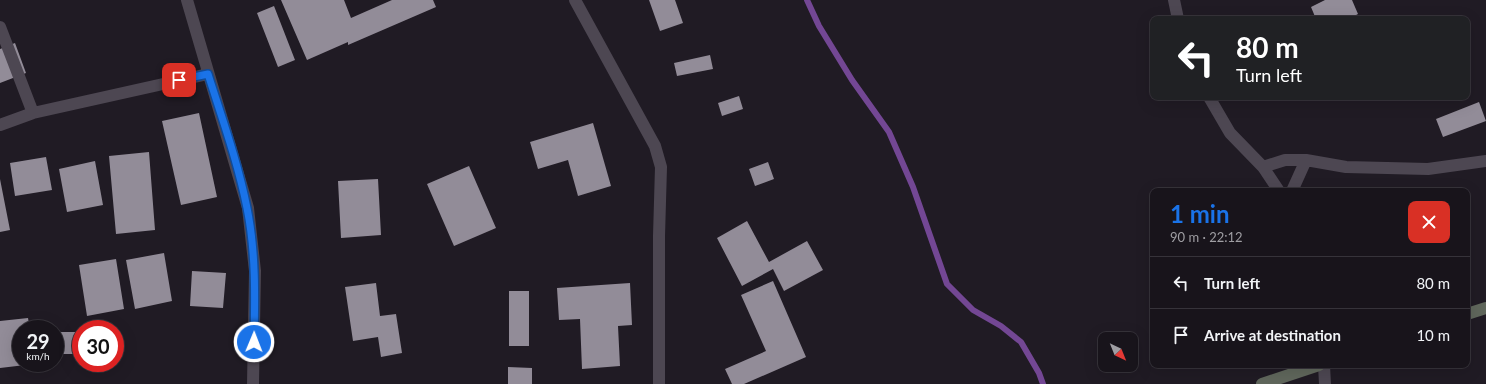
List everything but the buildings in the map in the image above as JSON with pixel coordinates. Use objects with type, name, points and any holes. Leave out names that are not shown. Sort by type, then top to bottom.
[{"type":"street","points":[[187,0],[248,208],[255,271],[253,384]]},
{"type":"street","points":[[575,0],[655,146],[661,167],[659,236],[659,384]]},
{"type":"street","points":[[1174,0],[1177,16]]},
{"type":"street","points":[[0,27],[33,113]]},
{"type":"street","points":[[0,125],[33,113],[208,74]]},
{"type":"street","points":[[1211,100],[1230,133],[1263,167],[1277,188]]},
{"type":"street","points":[[1263,167],[1285,160],[1306,160],[1346,167],[1428,169],[1486,161]]},
{"type":"street","points":[[1293,188],[1306,160]]},
{"type":"street","points":[[1470,313],[1486,308]]},
{"type":"street","points":[[1262,384],[1310,368]]},
{"type":"street","points":[[1324,368],[1325,384]]},
{"type":"waterway","points":[[807,0],[819,26],[852,80],[889,132],[913,187],[947,284],[973,310],[1001,326],[1021,342],[1039,373],[1043,384]]},
{"type":"route","points":[[179,80],[208,74],[231,148],[248,208],[255,271],[254,342]]}]
